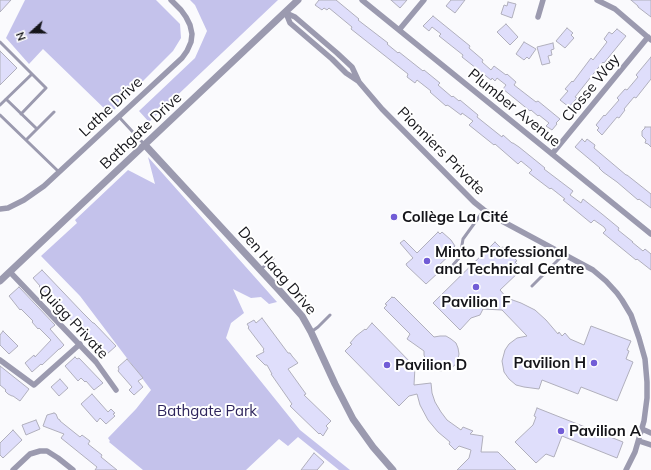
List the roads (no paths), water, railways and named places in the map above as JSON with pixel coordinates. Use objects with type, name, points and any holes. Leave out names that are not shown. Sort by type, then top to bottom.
[{"type":"street","name":"Lathe Drive","points":[[0,209],[8,208],[24,200],[44,186],[182,58],[191,42],[192,34],[186,17],[170,0]]},
{"type":"street","name":"Bathgate Drive","points":[[0,281],[286,13],[298,0]]},
{"type":"street","name":"Plumber Avenue","points":[[362,0],[651,234]]},
{"type":"street","points":[[399,30],[424,0]]},
{"type":"street","points":[[538,17],[543,0]]},
{"type":"street","points":[[597,0],[615,9],[649,39]]},
{"type":"street","name":"Pionniers Private","points":[[286,13],[296,17],[352,67],[360,82],[382,109],[470,199],[484,210],[593,270],[606,281],[622,300],[634,322],[643,348],[648,392],[646,416],[639,441],[626,470]]},
{"type":"street","name":"Closse Way","points":[[552,154],[649,39]]},
{"type":"street","name":"Den Haag Drive","points":[[145,145],[302,316],[354,419],[373,447],[393,470]]},
{"type":"street","name":"Quigg Private","points":[[10,272],[80,344],[96,362],[116,390]]},
{"type":"street","points":[[0,360],[34,385],[80,344]]},
{"type":"street","points":[[642,429],[651,433]]},
{"type":"street","points":[[639,441],[651,445]]},
{"type":"street","points":[[14,470],[30,454],[40,451],[47,451],[73,470]]},
{"type":"lane","points":[[0,42],[46,88],[21,114]]},
{"type":"lane","points":[[0,105],[32,74]]},
{"type":"lane","points":[[6,99],[37,129]]},
{"type":"lane","points":[[26,140],[54,112]]},
{"type":"lane","points":[[0,115],[60,172]]},
{"type":"lane","points":[[118,117],[145,145]]},
{"type":"lane","points":[[445,274],[460,257],[463,239],[484,210]]},
{"type":"lane","points":[[532,286],[564,254]]},
{"type":"lane","points":[[260,270],[273,258]]},
{"type":"lane","points":[[311,332],[330,315]]},
{"type":"place","name":"Collège La Cité","points":[[394,217]]},
{"type":"place","name":"Minto Professional and Technical Centre","points":[[427,261]]},
{"type":"place","name":"Pavilion F","points":[[476,287]]},
{"type":"place","name":"Pavilion H","points":[[594,363]]},
{"type":"place","name":"Pavilion D","points":[[387,365]]},
{"type":"place","name":"Pavilion A","points":[[561,431]]},
{"type":"park label","name":"Bathgate Park","points":[[207,411]]}]
